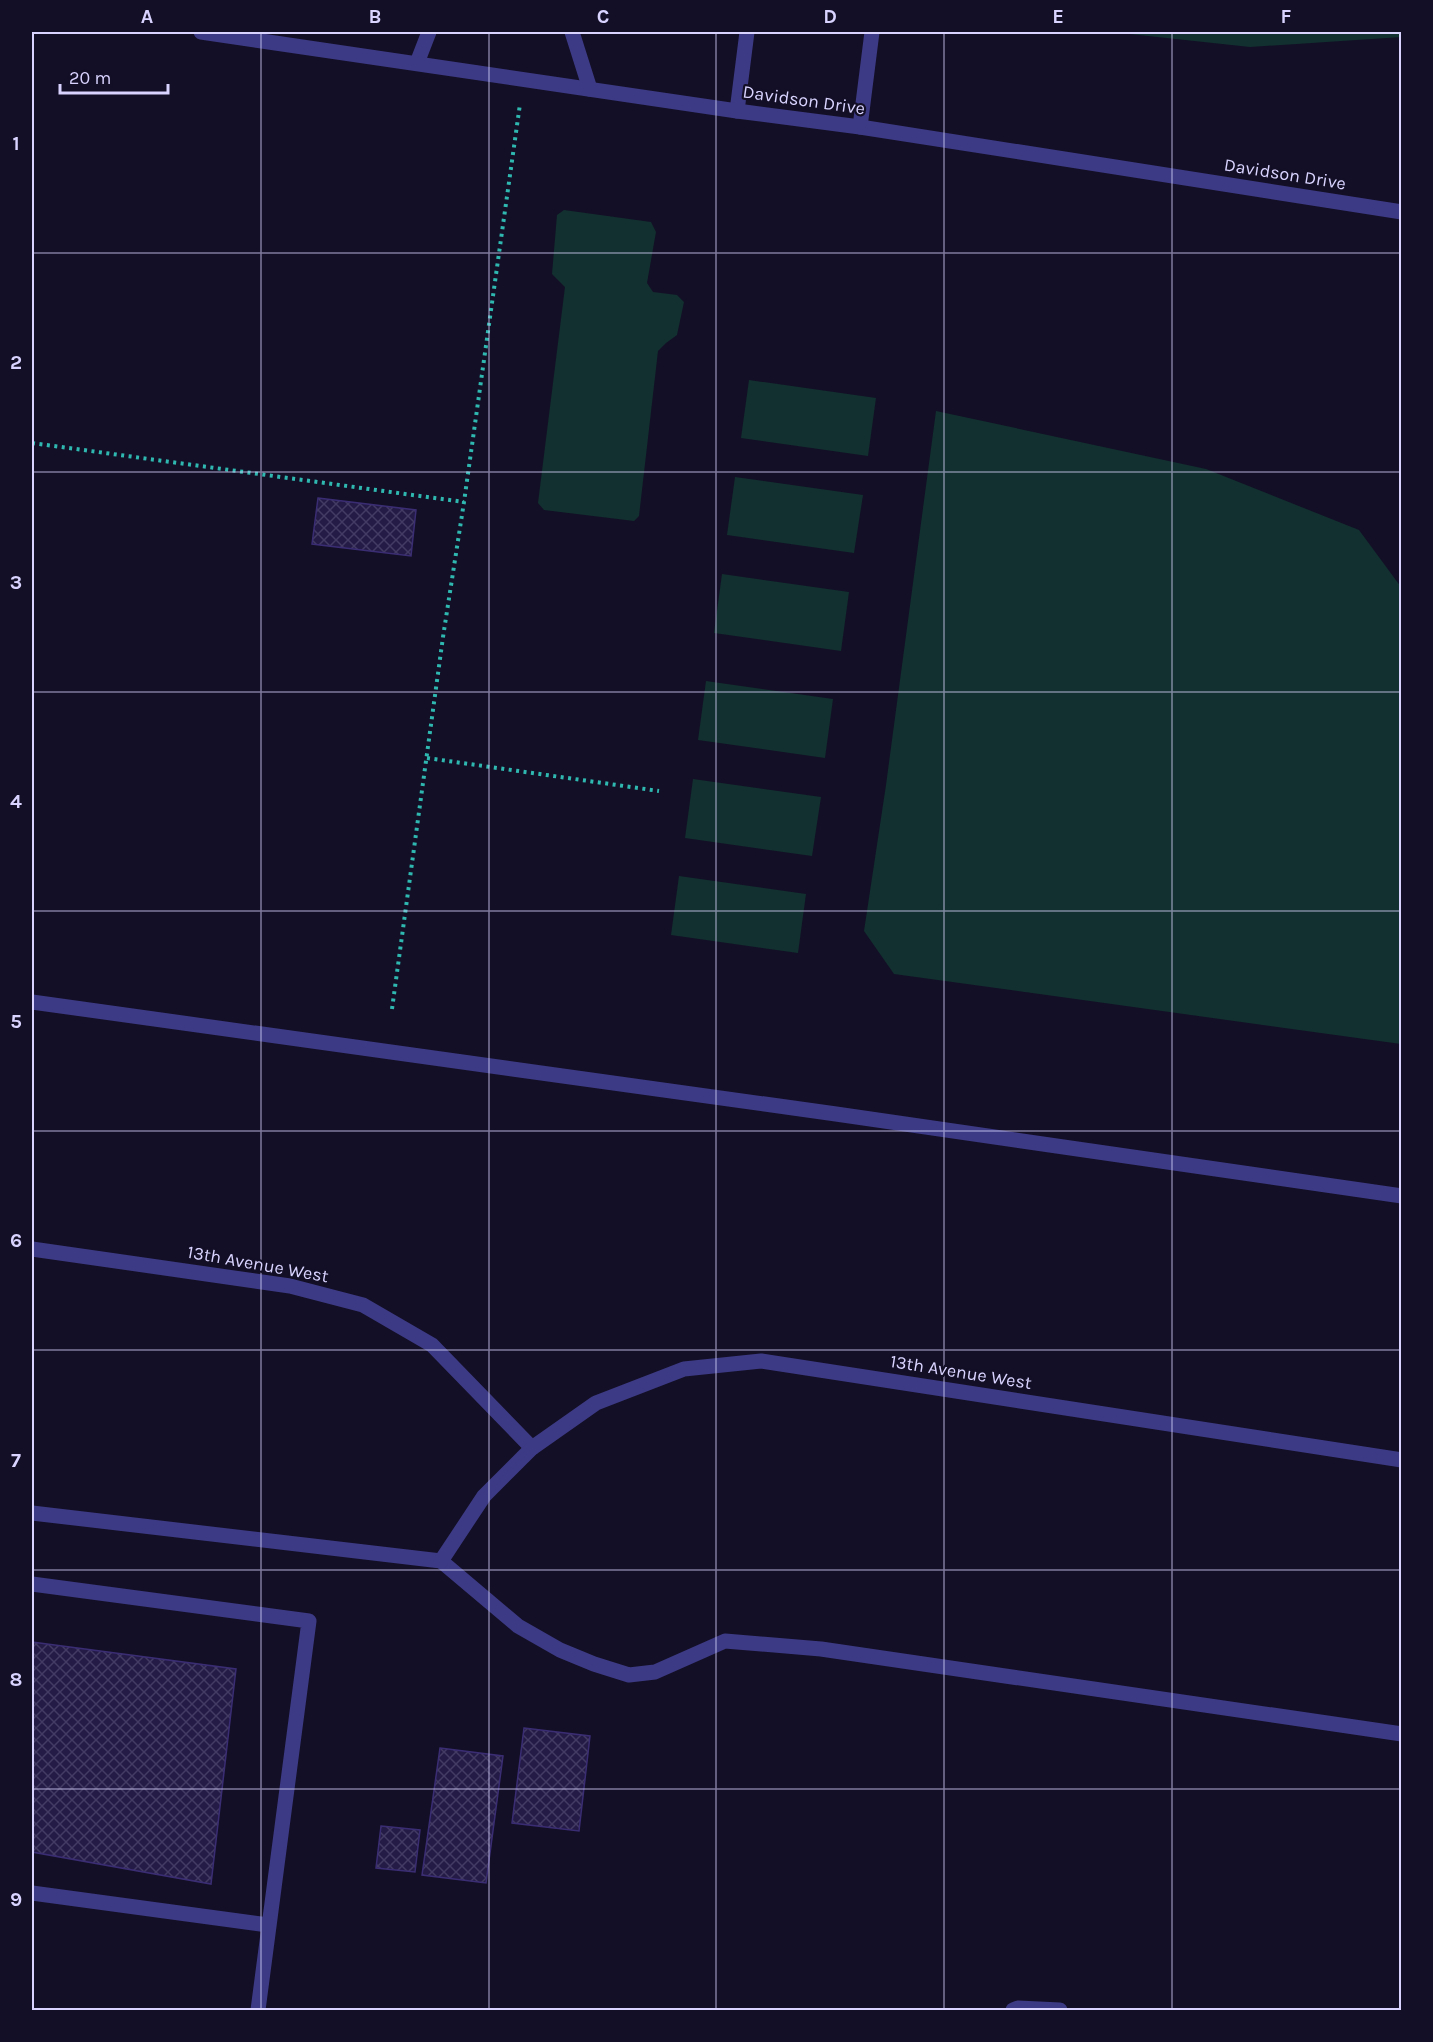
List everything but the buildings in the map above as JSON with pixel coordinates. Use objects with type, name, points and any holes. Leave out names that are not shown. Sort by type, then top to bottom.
[{"type":"street","name":"Davidson Drive","points":[[201,32],[860,127],[1401,212]]},
{"type":"street","points":[[417,63],[429,32]]},
{"type":"street","points":[[572,32],[590,89]]},
{"type":"street","points":[[737,111],[747,32]]},
{"type":"street","points":[[860,127],[872,32]]},
{"type":"street","points":[[32,1002],[859,1117],[1401,1196]]},
{"type":"street","name":"13th Avenue West","points":[[32,1249],[290,1286],[363,1305],[432,1345],[532,1448]]},
{"type":"street","name":"13th Avenue West","points":[[441,1561],[484,1496],[532,1448],[596,1403],[684,1369],[761,1361],[1401,1460]]},
{"type":"street","points":[[32,1513],[441,1561],[518,1626],[560,1650],[629,1675],[655,1672],[726,1641],[821,1649],[1401,1734]]},
{"type":"street","points":[[32,1584],[309,1621],[258,2010]]},
{"type":"street","points":[[32,1893],[268,1925]]},
{"type":"street","points":[[1013,2010],[1018,2008],[1060,2010]]},
{"type":"path","points":[[392,1009],[523,80]]},
{"type":"path","points":[[32,443],[464,502]]},
{"type":"path","points":[[428,758],[659,791]]},
{"type":"green space","points":[[1111,32],[1401,32],[1402,37],[1250,47]]},
{"type":"green space","points":[[564,210],[651,222],[656,232],[647,283],[653,292],[677,295],[684,302],[677,335],[658,351],[639,516],[634,521],[544,510],[538,503],[565,287],[552,274],[557,215]]},
{"type":"green space","points":[[749,380],[876,398],[868,456],[741,438]]},
{"type":"green space","points":[[936,411],[1206,469],[1359,530],[1401,587],[1401,1044],[894,974],[864,931]]},
{"type":"green space","points":[[735,477],[863,495],[854,553],[727,535]]},
{"type":"green space","points":[[722,574],[849,592],[841,651],[714,633]]},
{"type":"green space","points":[[706,681],[833,699],[825,758],[698,740]]},
{"type":"green space","points":[[693,779],[821,797],[812,856],[685,838]]},
{"type":"green space","points":[[679,876],[806,894],[798,953],[671,935]]}]
